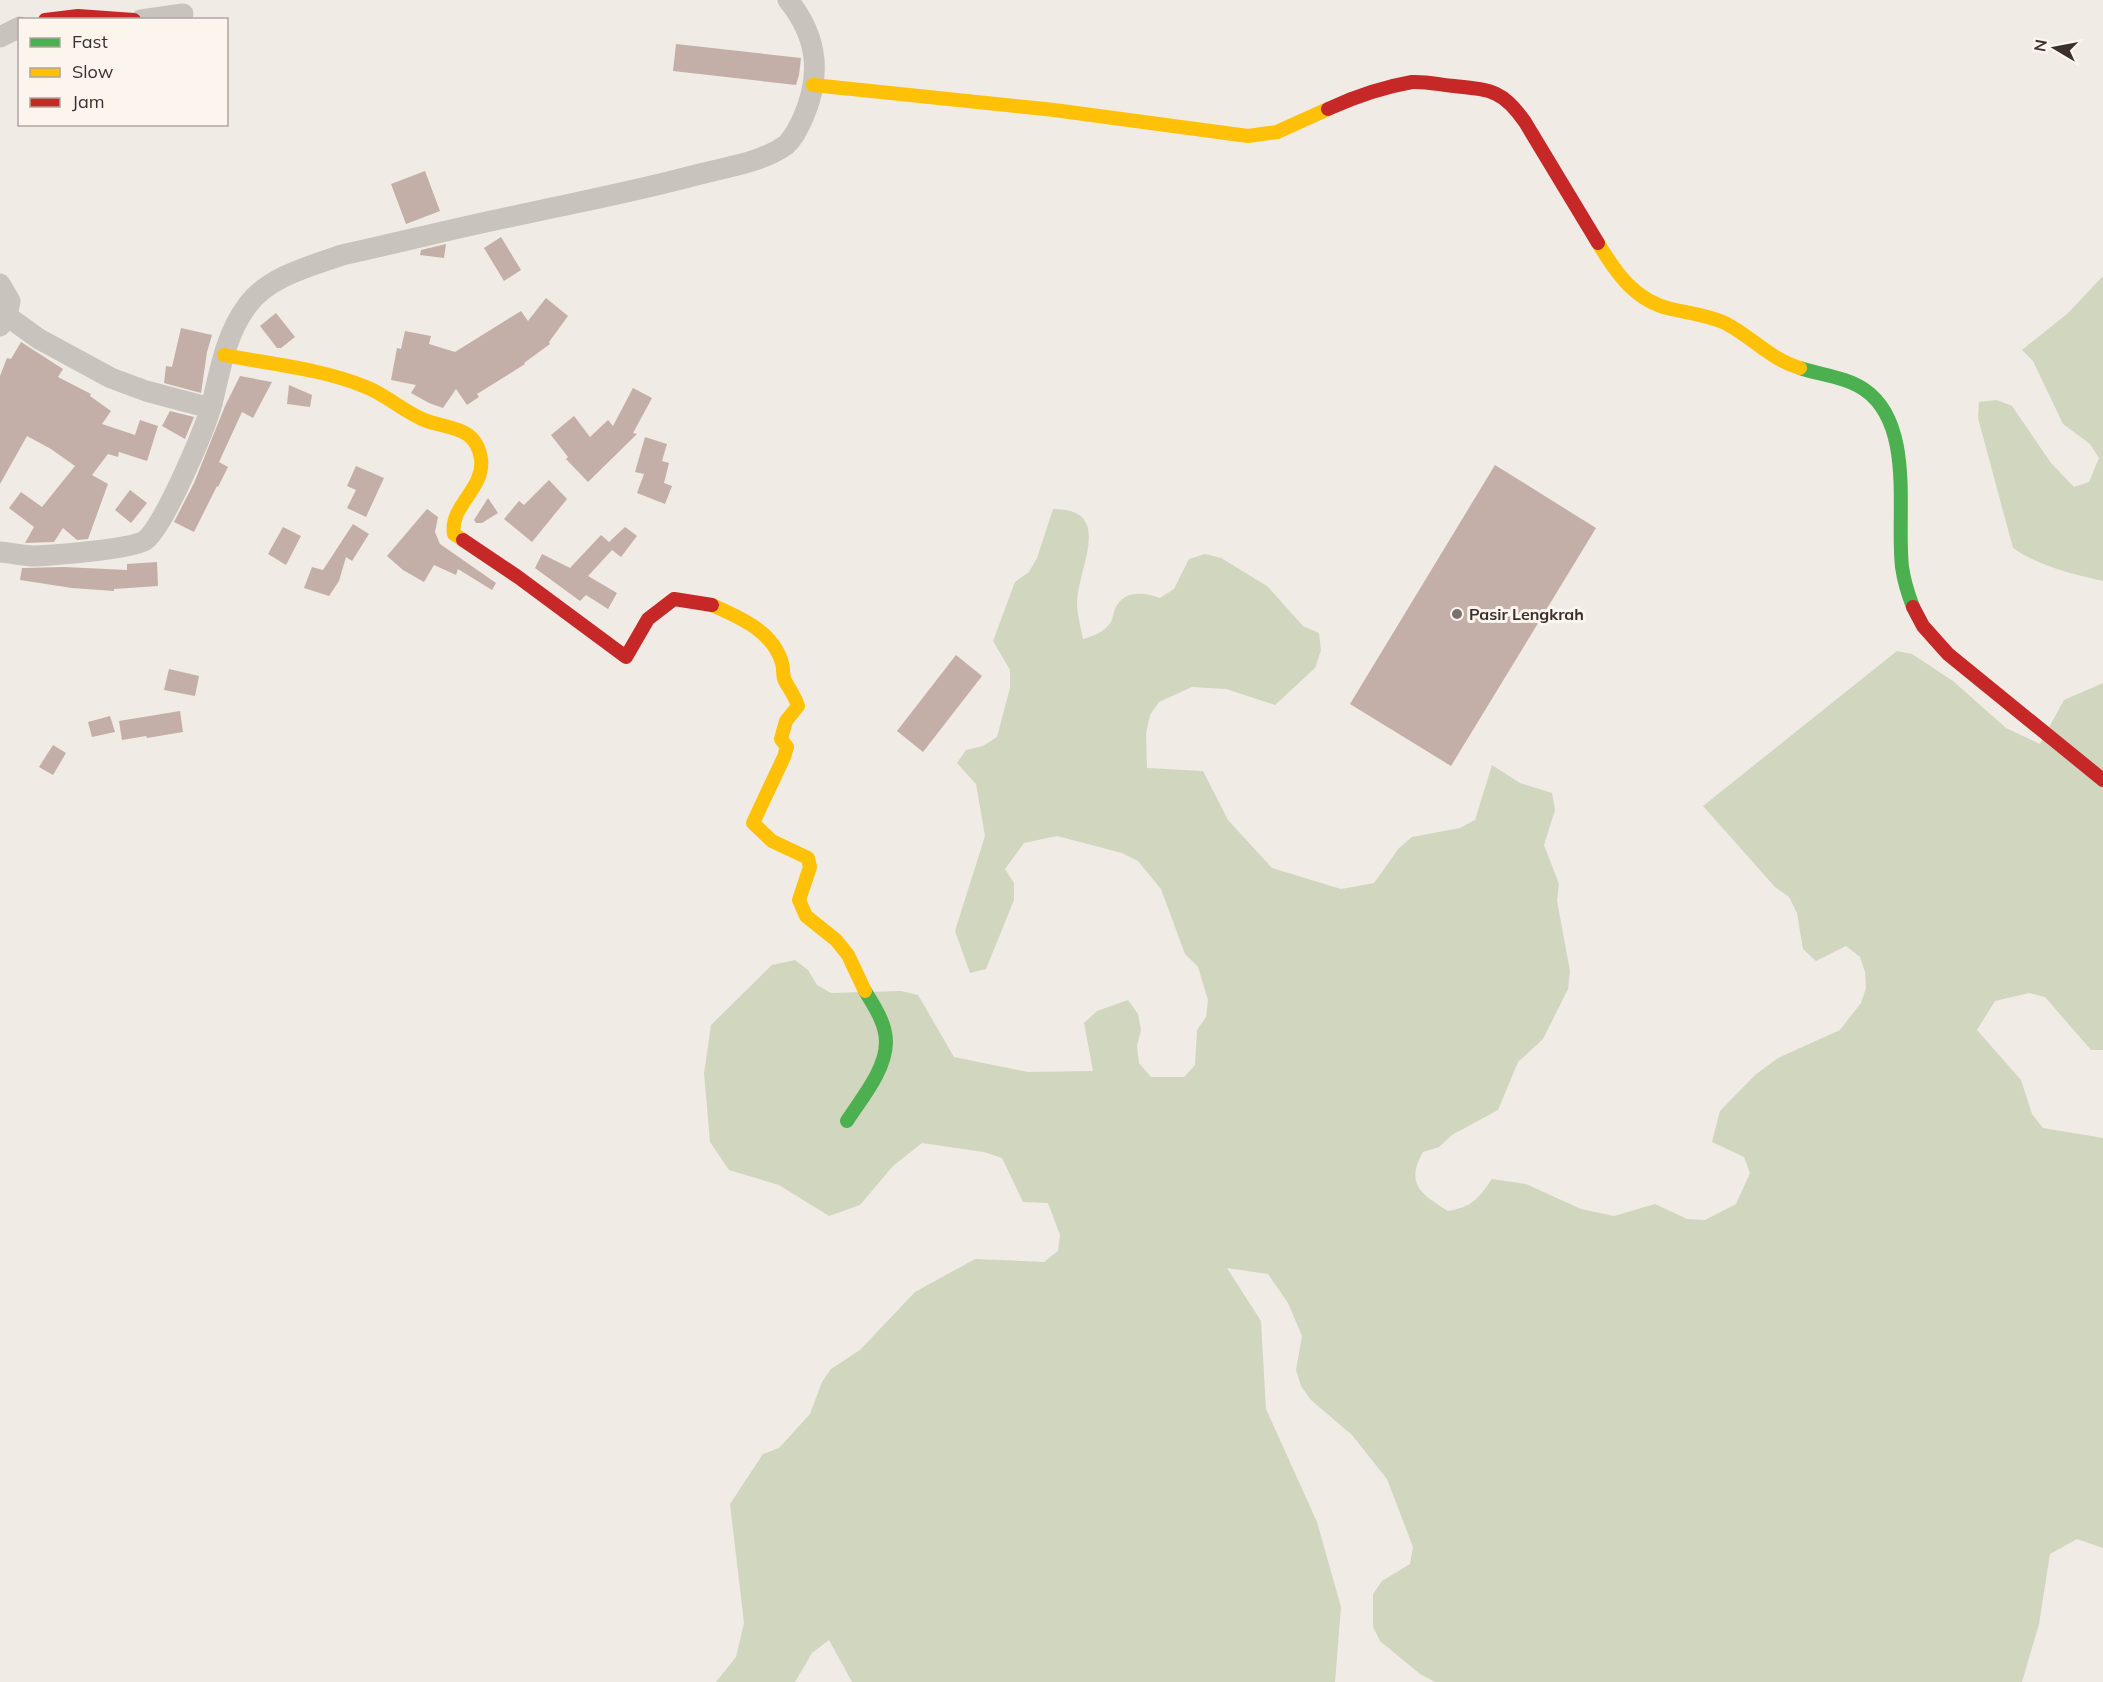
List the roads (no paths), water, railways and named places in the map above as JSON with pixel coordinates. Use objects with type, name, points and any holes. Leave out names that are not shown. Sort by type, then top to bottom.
[{"type":"street","points":[[0,552],[34,556],[133,546],[152,535],[161,522],[210,408],[229,337],[247,304],[267,287],[282,279],[342,255],[516,215],[658,186],[755,159],[788,143],[797,131],[806,110],[813,85],[815,58],[803,21],[788,0]]},
{"type":"street","points":[[155,18],[183,14]]},
{"type":"street","points":[[53,18],[61,16],[118,18]]},
{"type":"street","points":[[0,37],[18,28]]},
{"type":"street","points":[[813,85],[1054,110],[1248,136],[1277,132],[1360,95],[1414,82],[1475,88],[1501,96],[1513,105],[1525,122],[1603,250],[1621,277],[1640,296],[1662,307],[1707,315],[1726,323],[1785,363],[1864,388],[1873,397],[1883,410],[1897,451],[1902,482],[1902,566],[1907,592],[1915,612],[1929,634],[1950,659],[1985,684],[2103,780]]},
{"type":"street","points":[[0,284],[10,302],[2,319],[111,378],[146,391],[210,408]]},
{"type":"street","points":[[224,355],[348,380],[374,390],[402,409],[427,421],[459,429],[468,434],[478,449],[482,462],[481,473],[478,483],[455,519],[452,527],[454,534],[518,577],[626,657],[648,619],[674,599],[708,603],[745,620],[768,638],[782,662],[784,679],[795,696],[798,706],[786,720],[782,739],[788,747],[783,766],[761,803],[753,823],[762,834],[778,845],[808,858],[810,867],[799,900],[806,916],[836,940],[848,955],[865,992],[876,1009],[886,1042],[884,1059],[848,1121]]},
{"type":"place","name":"Pasir Lengkrah","points":[[1457,614]]}]
